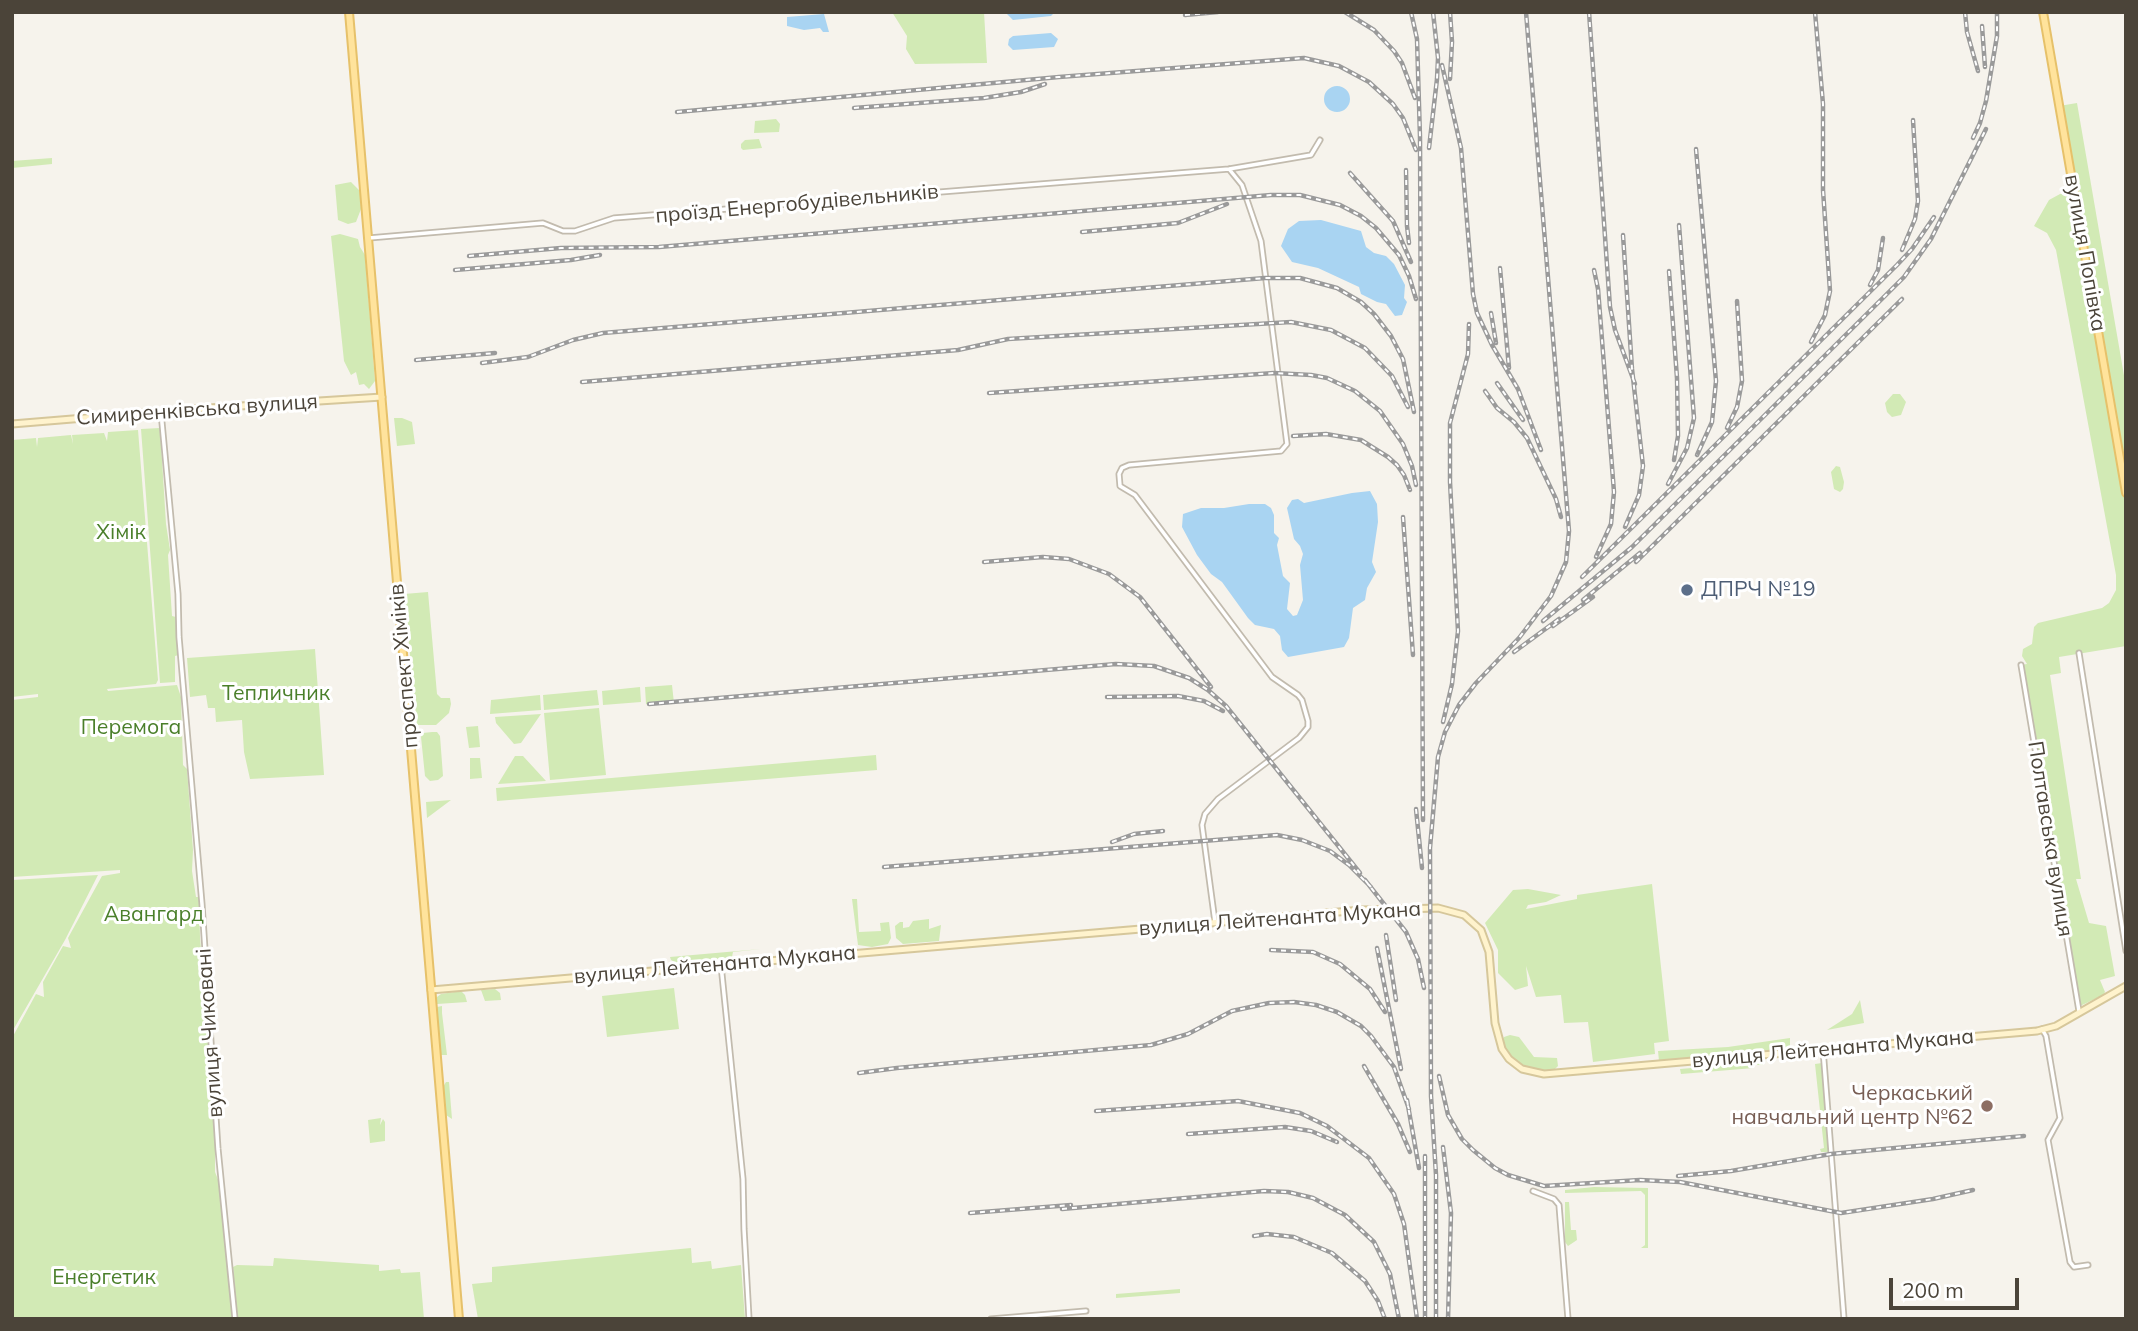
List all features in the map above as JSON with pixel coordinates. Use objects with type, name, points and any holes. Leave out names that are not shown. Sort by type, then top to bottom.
[{"type":"main road","name":"проспект Хіміків","points":[[349,12],[459,1319]]},
{"type":"main road","name":"вулиця Попівка","points":[[2043,12],[2126,493]]},
{"type":"main road","name":"Симиренківська вулиця","points":[[12,424],[382,397]]},
{"type":"main road","name":"вулиця Лейтенанта Мукана","points":[[431,990],[1215,924],[1418,908],[1446,909],[1464,915],[1481,930],[1487,945],[1496,1028],[1502,1049],[1511,1061],[1532,1073],[1560,1073],[2042,1029],[2056,1026],[2126,986]]},
{"type":"street","name":"проїзд Енергобудівельників","points":[[369,238],[543,223],[563,231],[575,231],[614,218],[1229,169],[1311,155],[1320,140]]},
{"type":"street","points":[[1215,924],[1202,825],[1205,814],[1217,799],[1299,738],[1308,727],[1308,721],[1302,700],[1272,677],[1135,495],[1120,486],[1119,474],[1122,468],[1129,465],[1281,451],[1287,444],[1261,240],[1242,185],[1229,169]]},
{"type":"street","name":"вулиця Чиковані","points":[[161,412],[202,904],[218,1149],[235,1319]]},
{"type":"street","points":[[2079,653],[2126,951]]},
{"type":"street","name":"Полтавська вулиця","points":[[2021,665],[2080,1013]]},
{"type":"street","points":[[721,965],[743,1179],[749,1319]]},
{"type":"street","points":[[2042,1029],[2046,1037],[2060,1118],[2048,1140],[2070,1262],[2074,1267],[2088,1265]]},
{"type":"street","points":[[1823,1049],[1844,1319]]},
{"type":"street","points":[[1533,1191],[1554,1199],[1559,1205],[1568,1319]]},
{"type":"street","points":[[991,1319],[1086,1311]]},
{"type":"green space","points":[[892,12],[984,12],[987,63],[915,64],[906,49],[907,36]]},
{"type":"green space","points":[[2077,103],[2126,387],[2126,646],[2059,657],[2061,673],[2050,675],[2081,879],[2076,879],[2089,923],[2106,926],[2115,976],[2100,980],[2105,992],[2103,995],[2078,1007],[2021,665],[2027,664],[2022,656],[2023,649],[2032,644],[2034,627],[2038,623],[2102,608],[2109,603],[2116,590],[2116,575],[2056,250],[2047,233],[2034,226],[2049,200],[2060,194],[2071,193],[2059,106]]},
{"type":"green space","points":[[776,119],[780,124],[779,132],[754,133],[755,121]]},
{"type":"green space","points":[[759,139],[762,148],[741,148],[745,140]]},
{"type":"green space","points":[[52,158],[52,164],[12,168],[12,161]]},
{"type":"green space","points":[[351,182],[360,191],[361,209],[356,222],[348,224],[338,220],[335,185]]},
{"type":"green space","points":[[340,234],[358,239],[365,255],[375,381],[369,389],[364,384],[359,385],[356,372],[351,375],[344,361],[331,236]]},
{"type":"green space","points":[[1893,394],[1900,394],[1906,402],[1901,415],[1892,417],[1887,412],[1885,403]]},
{"type":"green space","points":[[394,418],[412,422],[415,444],[397,446]]},
{"type":"green space","name":"Хімік","points":[[160,428],[170,550],[168,555],[172,616],[176,617],[179,655],[175,656],[175,682],[160,683],[141,429]]},
{"type":"green space","points":[[138,430],[158,680],[156,684],[107,689],[177,685],[181,697],[183,765],[187,769],[193,850],[192,871],[196,897],[199,897],[212,1092],[210,1094],[215,1133],[215,1172],[219,1182],[233,1319],[12,1319],[12,1038],[36,994],[44,997],[43,982],[63,946],[71,948],[68,938],[102,876],[120,873],[120,870],[12,877],[12,700],[38,697],[38,694],[12,697],[12,440],[36,438],[37,447],[38,438],[71,435],[73,444],[72,435],[104,433],[107,441],[108,432]]},
{"type":"green space","points":[[1836,466],[1840,467],[1844,482],[1840,492],[1834,489],[1831,472]]},
{"type":"green space","points":[[428,592],[437,694],[441,698],[450,698],[451,704],[449,713],[436,725],[417,725],[404,594]]},
{"type":"green space","name":"Тепличник","points":[[315,649],[324,775],[250,779],[244,752],[242,720],[216,722],[215,708],[208,708],[206,695],[190,697],[187,658]]},
{"type":"green space","points":[[672,685],[674,703],[646,704],[645,687]]},
{"type":"green space","points":[[640,687],[641,702],[603,705],[602,691]]},
{"type":"green space","points":[[597,690],[599,705],[544,710],[543,695]]},
{"type":"green space","points":[[540,695],[541,710],[490,714],[491,700]]},
{"type":"green space","points":[[599,708],[606,775],[550,780],[544,713]]},
{"type":"green space","points":[[541,714],[521,743],[514,744],[496,723],[495,717]]},
{"type":"green space","points":[[478,726],[480,747],[469,748],[466,727]]},
{"type":"green space","points":[[437,732],[440,736],[443,776],[430,781],[425,776],[421,737],[423,733]]},
{"type":"green space","points":[[876,755],[877,770],[497,801],[496,788]]},
{"type":"green space","points":[[515,756],[523,756],[546,781],[498,784]]},
{"type":"green space","points":[[470,758],[480,758],[482,778],[470,779]]},
{"type":"green space","points":[[451,800],[427,818],[426,802]]},
{"type":"green space","points":[[98,875],[65,940],[12,1032],[12,880]]},
{"type":"green space","points":[[1652,884],[1669,1041],[1654,1043],[1655,1054],[1593,1062],[1588,1022],[1564,1023],[1561,995],[1536,997],[1526,966],[1528,986],[1515,990],[1498,973],[1498,950],[1485,923],[1513,890],[1528,889],[1561,895],[1546,902],[1528,905],[1526,909],[1577,899],[1577,895]]},
{"type":"green space","points":[[852,899],[857,899],[859,932],[881,931],[880,923],[889,922],[891,938],[888,944],[872,947],[858,945]]},
{"type":"green space","points":[[929,919],[929,929],[941,925],[939,941],[903,944],[896,938],[895,926],[900,922],[903,922],[903,928],[909,927],[913,921]]},
{"type":"green space","points":[[761,949],[733,952],[732,957],[727,959],[678,964],[670,957]]},
{"type":"green space","points":[[674,988],[679,1029],[607,1037],[602,996]]},
{"type":"green space","points":[[495,989],[500,993],[501,1000],[485,1001],[481,990]]},
{"type":"green space","points":[[461,991],[467,1002],[437,1004],[437,997],[441,994]]},
{"type":"green space","points":[[1860,1000],[1864,1023],[1827,1030],[1852,1014]]},
{"type":"green space","points":[[442,1006],[447,1055],[441,1055],[437,1007]]},
{"type":"green space","points":[[1504,1037],[1519,1037],[1534,1057],[1557,1058],[1558,1066],[1554,1070],[1536,1071],[1519,1063],[1509,1054],[1502,1042]]},
{"type":"green space","points":[[1790,1038],[1790,1047],[1771,1051],[1659,1061],[1658,1051],[1728,1047]]},
{"type":"green space","points":[[1763,1062],[1763,1065],[1754,1065],[1754,1068],[1681,1074],[1680,1069]]},
{"type":"green space","points":[[1822,1063],[1829,1152],[1821,1152],[1820,1149],[1824,1148],[1815,1064]]},
{"type":"green space","points":[[449,1082],[452,1119],[446,1115],[443,1087]]},
{"type":"green space","points":[[381,1118],[380,1125],[383,1119],[385,1122],[385,1141],[370,1143],[368,1120]]},
{"type":"green space","points":[[1594,1187],[1648,1188],[1648,1248],[1641,1248],[1645,1245],[1645,1195],[1641,1191],[1565,1193],[1565,1190]]},
{"type":"green space","points":[[1565,1202],[1569,1202],[1571,1230],[1576,1230],[1577,1240],[1568,1246],[1565,1242]]},
{"type":"green space","points":[[691,1248],[692,1263],[711,1261],[712,1269],[741,1265],[745,1319],[478,1319],[472,1284],[492,1282],[492,1267]]},
{"type":"green space","points":[[274,1258],[379,1265],[379,1271],[400,1269],[401,1273],[420,1272],[424,1319],[237,1319],[233,1267],[273,1266]]},
{"type":"green space","points":[[1180,1289],[1180,1293],[1116,1298],[1116,1294]]},
{"type":"water","points":[[1055,12],[1051,16],[1013,20],[1006,13]]},
{"type":"water","points":[[824,14],[829,32],[823,32],[820,28],[804,30],[787,26],[787,17]]},
{"type":"water","points":[[1051,33],[1058,39],[1054,47],[1013,50],[1008,45],[1013,36]]},
{"type":"water","points":[[1337,86],[1346,90],[1350,99],[1346,108],[1337,112],[1328,108],[1324,99],[1328,90]]},
{"type":"water","points":[[1321,220],[1361,231],[1366,247],[1374,253],[1386,256],[1394,264],[1405,285],[1404,298],[1407,302],[1402,315],[1395,316],[1386,304],[1361,294],[1359,287],[1318,268],[1292,262],[1281,246],[1288,229],[1299,221]]},
{"type":"water","points":[[1370,491],[1377,504],[1378,522],[1372,562],[1376,572],[1367,588],[1365,600],[1353,608],[1349,638],[1344,647],[1288,657],[1282,650],[1280,636],[1274,629],[1255,625],[1222,582],[1211,574],[1182,527],[1183,514],[1201,508],[1265,504],[1271,508],[1274,515],[1274,533],[1279,538],[1277,545],[1283,576],[1290,583],[1287,609],[1293,616],[1297,615],[1303,600],[1300,565],[1303,554],[1294,539],[1287,508],[1292,500],[1298,499],[1304,503]]},
{"type":"railway","points":[[1185,15],[1218,12]]},
{"type":"railway","points":[[1345,12],[1374,30],[1394,51],[1402,63],[1415,98]]},
{"type":"railway","points":[[1411,12],[1417,39],[1420,137],[1423,820]]},
{"type":"railway","points":[[1429,148],[1438,58],[1433,12]]},
{"type":"railway","points":[[1450,12],[1450,79]]},
{"type":"railway","points":[[1436,1319],[1436,1175],[1431,1096],[1430,848],[1438,757],[1445,732],[1459,705],[1519,638],[1551,596],[1566,562],[1569,531],[1526,12]]},
{"type":"railway","points":[[1589,12],[1610,307],[1615,330],[1635,384]]},
{"type":"railway","points":[[1811,342],[1825,315],[1830,291],[1823,190],[1823,104],[1815,12]]},
{"type":"railway","points":[[1965,12],[1967,32],[1978,71]]},
{"type":"railway","points":[[1973,138],[1986,101],[1997,36],[1997,12]]},
{"type":"railway","points":[[1982,26],[1985,67]]},
{"type":"railway","points":[[677,112],[1304,58],[1339,66],[1369,82],[1393,104],[1403,118],[1416,150]]},
{"type":"railway","points":[[1442,65],[1461,148],[1473,294],[1477,313],[1518,389],[1541,450]]},
{"type":"railway","points":[[854,108],[984,98],[1021,92],[1045,84]]},
{"type":"railway","points":[[1902,250],[1915,219],[1918,201],[1913,120]]},
{"type":"railway","points":[[1543,621],[1632,547],[1904,277],[1931,239],[1986,129]]},
{"type":"railway","points":[[1696,149],[1716,381],[1712,422],[1697,455]]},
{"type":"railway","points":[[1406,170],[1409,243]]},
{"type":"railway","points":[[1350,173],[1393,221],[1411,262]]},
{"type":"railway","points":[[469,256],[561,248],[659,247],[1271,195],[1300,195],[1340,205],[1376,228],[1399,255],[1416,299]]},
{"type":"railway","points":[[1082,232],[1178,223],[1227,204]]},
{"type":"railway","points":[[1582,577],[1897,265],[1912,249],[1934,217]]},
{"type":"railway","points":[[1668,484],[1687,448],[1694,418],[1679,225]]},
{"type":"railway","points":[[1623,235],[1632,369],[1643,466],[1639,495],[1625,527]]},
{"type":"railway","points":[[1870,285],[1878,270],[1883,238]]},
{"type":"railway","points":[[455,270],[600,255]]},
{"type":"railway","points":[[1500,268],[1509,368]]},
{"type":"railway","points":[[1594,270],[1598,289],[1614,492],[1611,524],[1596,557]]},
{"type":"railway","points":[[1669,271],[1677,378],[1678,436],[1674,460]]},
{"type":"railway","points":[[482,363],[528,357],[573,340],[603,333],[1265,278],[1300,278],[1337,288],[1361,302],[1374,314],[1391,336],[1403,359],[1414,412]]},
{"type":"railway","points":[[1636,562],[1902,299]]},
{"type":"railway","points":[[1727,428],[1737,407],[1742,381],[1737,301]]},
{"type":"railway","points":[[1491,313],[1496,343]]},
{"type":"railway","points":[[582,382],[958,350],[1008,339],[1291,322],[1331,330],[1365,348],[1392,376],[1408,407]]},
{"type":"railway","points":[[1443,722],[1452,684],[1458,631],[1450,482],[1450,423],[1468,354],[1469,324]]},
{"type":"railway","points":[[416,360],[495,353]]},
{"type":"railway","points":[[989,393],[1274,373],[1327,378],[1355,391],[1380,411],[1403,444],[1416,485]]},
{"type":"railway","points":[[1497,383],[1523,420]]},
{"type":"railway","points":[[1485,391],[1497,408],[1514,422],[1527,438],[1556,499],[1561,517]]},
{"type":"railway","points":[[1293,436],[1326,434],[1361,440],[1397,465],[1410,490]]},
{"type":"railway","points":[[1403,517],[1413,655]]},
{"type":"railway","points":[[1583,600],[1640,553]]},
{"type":"railway","points":[[984,562],[1043,557],[1069,559],[1109,574],[1140,597],[1211,687]]},
{"type":"railway","points":[[1553,626],[1593,597]]},
{"type":"railway","points":[[1514,652],[1559,619]]},
{"type":"railway","points":[[649,704],[1116,664],[1154,666],[1189,678],[1226,706],[1360,873]]},
{"type":"railway","points":[[1107,697],[1178,696],[1204,701],[1223,711]]},
{"type":"railway","points":[[1416,809],[1422,868]]},
{"type":"railway","points":[[1112,842],[1134,834],[1163,831]]},
{"type":"railway","points":[[884,867],[1277,835],[1302,840],[1330,851],[1371,887]]},
{"type":"railway","points":[[1365,880],[1406,932],[1418,959],[1424,988]]},
{"type":"railway","points":[[1386,935],[1396,1000]]},
{"type":"railway","points":[[1377,948],[1401,1069]]},
{"type":"railway","points":[[1271,950],[1313,952],[1340,964],[1370,989],[1385,1012]]},
{"type":"railway","points":[[859,1073],[1151,1045],[1188,1034],[1232,1011],[1269,1003],[1294,1002],[1337,1012],[1361,1026],[1394,1067],[1409,1109]]},
{"type":"railway","points":[[1364,1066],[1398,1124],[1410,1152]]},
{"type":"railway","points":[[1439,1076],[1448,1115],[1462,1139],[1495,1168],[1544,1186],[1640,1180],[1680,1182],[1841,1213],[1973,1190]]},
{"type":"railway","points":[[1407,1100],[1419,1168]]},
{"type":"railway","points":[[1096,1111],[1238,1101],[1300,1113],[1327,1126],[1369,1158],[1394,1194],[1404,1224],[1417,1319]]},
{"type":"railway","points":[[1188,1134],[1285,1127],[1311,1131],[1337,1142]]},
{"type":"railway","points":[[1678,1176],[1731,1171],[1831,1154],[2024,1136]]},
{"type":"railway","points":[[1443,1147],[1451,1213],[1448,1319]]},
{"type":"railway","points":[[1425,1156],[1425,1319]]},
{"type":"railway","points":[[1062,1209],[1264,1191],[1288,1192],[1313,1198],[1345,1215],[1374,1242],[1390,1274],[1399,1319]]},
{"type":"railway","points":[[970,1213],[1071,1205]]},
{"type":"railway","points":[[1254,1236],[1267,1234],[1294,1237],[1332,1253],[1365,1281],[1378,1301],[1385,1319]]},
{"type":"place","name":"ДПРЧ №19","points":[[1687,590]]},
{"type":"place","name":"Черкаський навчальний центр №62","points":[[1987,1106]]},
{"type":"park label","name":"Перемога","points":[[131,728]]},
{"type":"park label","name":"Авангард","points":[[154,915]]},
{"type":"park label","name":"Енергетик","points":[[104,1278]]}]
